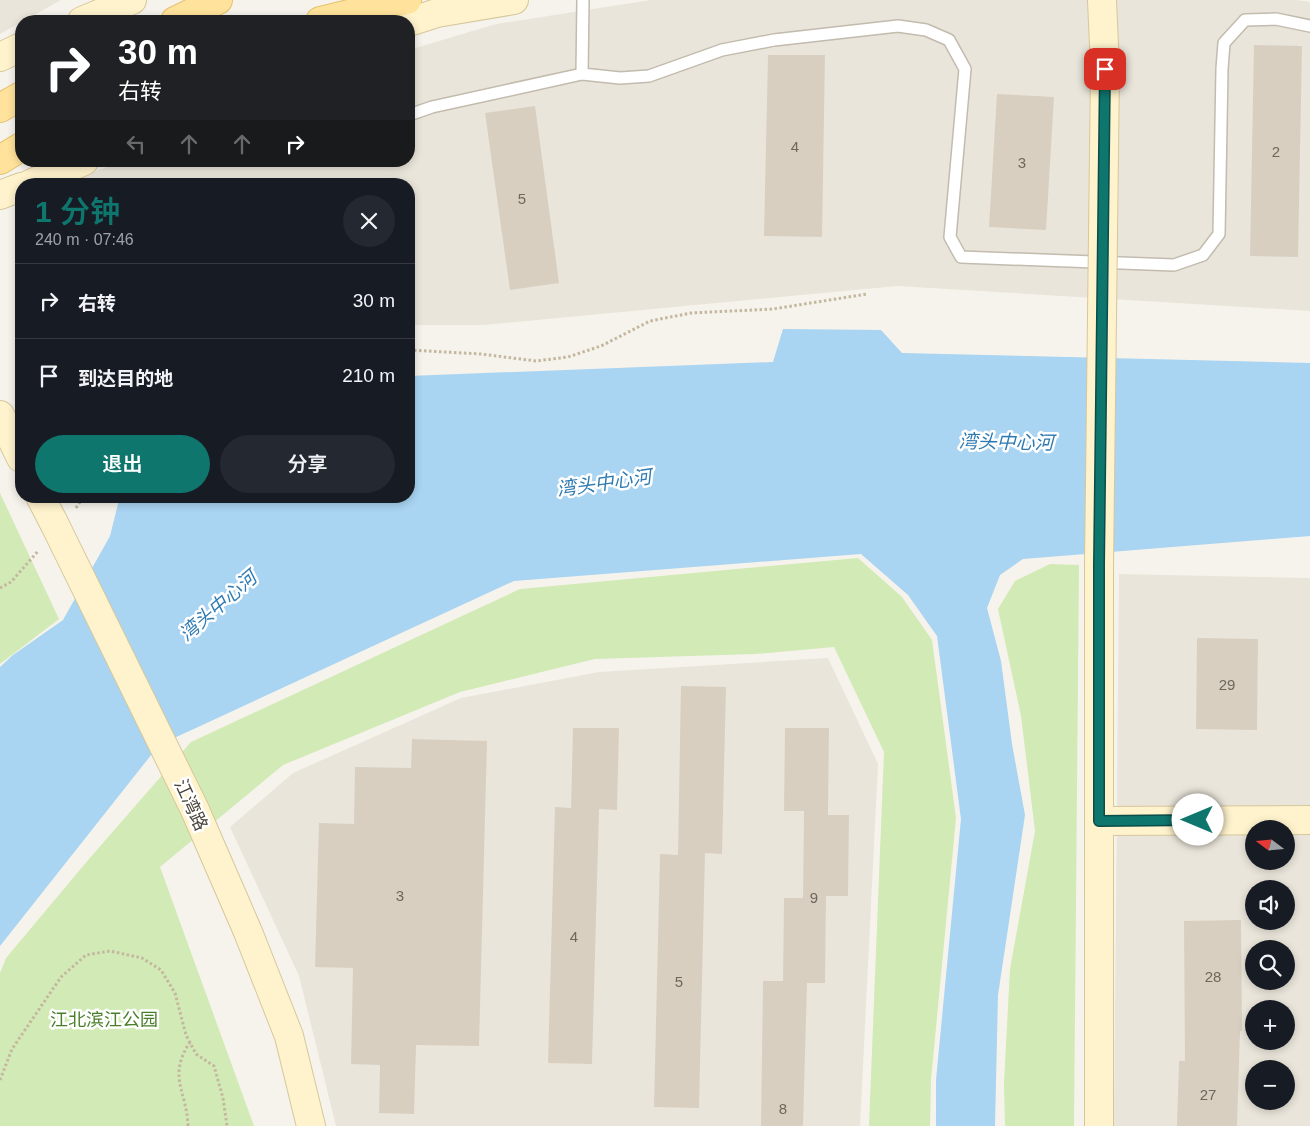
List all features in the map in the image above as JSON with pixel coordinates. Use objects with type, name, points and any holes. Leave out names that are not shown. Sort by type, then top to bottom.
[{"type":"main road","points":[[187,15],[218,0]]},
{"type":"main road","points":[[345,15],[408,0]]},
{"type":"main road","points":[[0,160],[15,151]]},
{"type":"street","points":[[96,15],[132,0]]},
{"type":"street","points":[[415,20],[437,13],[514,0]]},
{"type":"street","points":[[1099,1126],[1099,565],[1105,69],[1102,0]]},
{"type":"street","points":[[0,57],[15,50]]},
{"type":"street","points":[[44,178],[70,167]]},
{"type":"street","points":[[0,195],[15,189]]},
{"type":"street","points":[[0,415],[15,446]]},
{"type":"street","name":"江湾路","points":[[44,503],[195,810],[248,932],[289,1036],[311,1126]]},
{"type":"street","points":[[1099,821],[1310,820]]},
{"type":"lane","points":[[582,74],[583,0]]},
{"type":"lane","points":[[415,113],[432,106],[582,74],[620,78],[649,76],[722,50],[774,40],[898,26],[926,30],[949,40],[965,69],[950,237],[961,257],[1174,265],[1202,255],[1219,234],[1224,43],[1245,20],[1276,19],[1310,26]]},
{"type":"path","points":[[415,350],[481,354],[536,361],[560,358],[601,346],[650,321],[691,313],[774,309],[867,294]]},
{"type":"path","points":[[0,1080],[12,1049],[41,1004],[62,977],[86,955],[110,951],[142,958],[161,970],[175,993],[190,1042],[196,1054],[214,1066],[223,1098],[227,1126]]},
{"type":"path","points":[[188,1126],[187,1109],[177,1076],[183,1052],[190,1042]]},
{"type":"shaded area","points":[[0,0],[61,0],[34,15],[15,15],[15,26],[0,34]]},
{"type":"shaded area","points":[[651,0],[1297,0],[1310,2],[1310,311],[897,286],[484,325],[415,325],[415,178],[77,178],[107,167],[415,167],[415,48],[496,24]]},
{"type":"shaded area","points":[[1119,574],[1310,578],[1310,1126],[1114,1126]]},
{"type":"shaded area","points":[[828,658],[878,764],[860,1126],[336,1126],[299,976],[230,827],[293,773],[461,698],[599,672]]},
{"type":"green space","points":[[0,493],[59,619],[0,664]]},
{"type":"green space","name":"江北滨江公园","points":[[858,558],[902,597],[932,640],[956,818],[931,1080],[930,1126],[869,1126],[884,752],[834,647],[755,654],[595,659],[460,692],[283,765],[160,867],[254,1126],[0,1126],[0,973],[6,958],[191,742],[520,589]]},
{"type":"green space","points":[[1050,564],[1079,565],[1074,1126],[1005,1126],[1004,1083],[1010,969],[1035,831],[1021,716],[998,609],[1015,581]]},
{"type":"water","name":"湾头中心河","points":[[783,329],[881,330],[902,353],[1310,363],[1310,536],[1023,559],[1000,575],[987,608],[1001,661],[1012,744],[1025,815],[998,995],[995,1126],[936,1126],[936,1080],[961,819],[937,636],[908,595],[861,554],[514,581],[159,745],[0,946],[0,667],[13,655],[63,620],[110,536],[118,503],[415,503],[415,376],[773,362]]},
{"type":"building","points":[[1254,45],[1302,46],[1298,257],[1250,256]]},
{"type":"building","points":[[768,55],[825,55],[822,237],[764,236]]},
{"type":"building","points":[[997,94],[1054,97],[1046,230],[989,227]]},
{"type":"building","points":[[535,106],[559,283],[510,290],[485,113]]},
{"type":"building","points":[[1197,638],[1258,639],[1257,730],[1196,729]]},
{"type":"building","points":[[681,686],[726,687],[722,854],[705,853],[699,1108],[654,1107],[660,854],[678,855]]},
{"type":"building","points":[[573,728],[619,728],[617,810],[599,809],[592,1064],[548,1063],[555,807],[571,808]]},
{"type":"building","points":[[785,728],[829,728],[828,815],[849,815],[848,896],[826,896],[825,983],[807,983],[803,1126],[761,1126],[763,981],[783,981],[784,898],[803,898],[804,811],[784,811]]},
{"type":"building","points":[[412,739],[487,741],[479,1046],[416,1045],[414,1114],[379,1113],[380,1065],[351,1064],[353,968],[315,967],[319,823],[354,824],[355,767],[411,768]]},
{"type":"building","points":[[1241,920],[1242,1031],[1240,1031],[1237,1126],[1177,1126],[1179,1061],[1185,1061],[1184,921]]},
{"type":"route","points":[[1105,69],[1099,565],[1099,821],[1198,820]]}]
